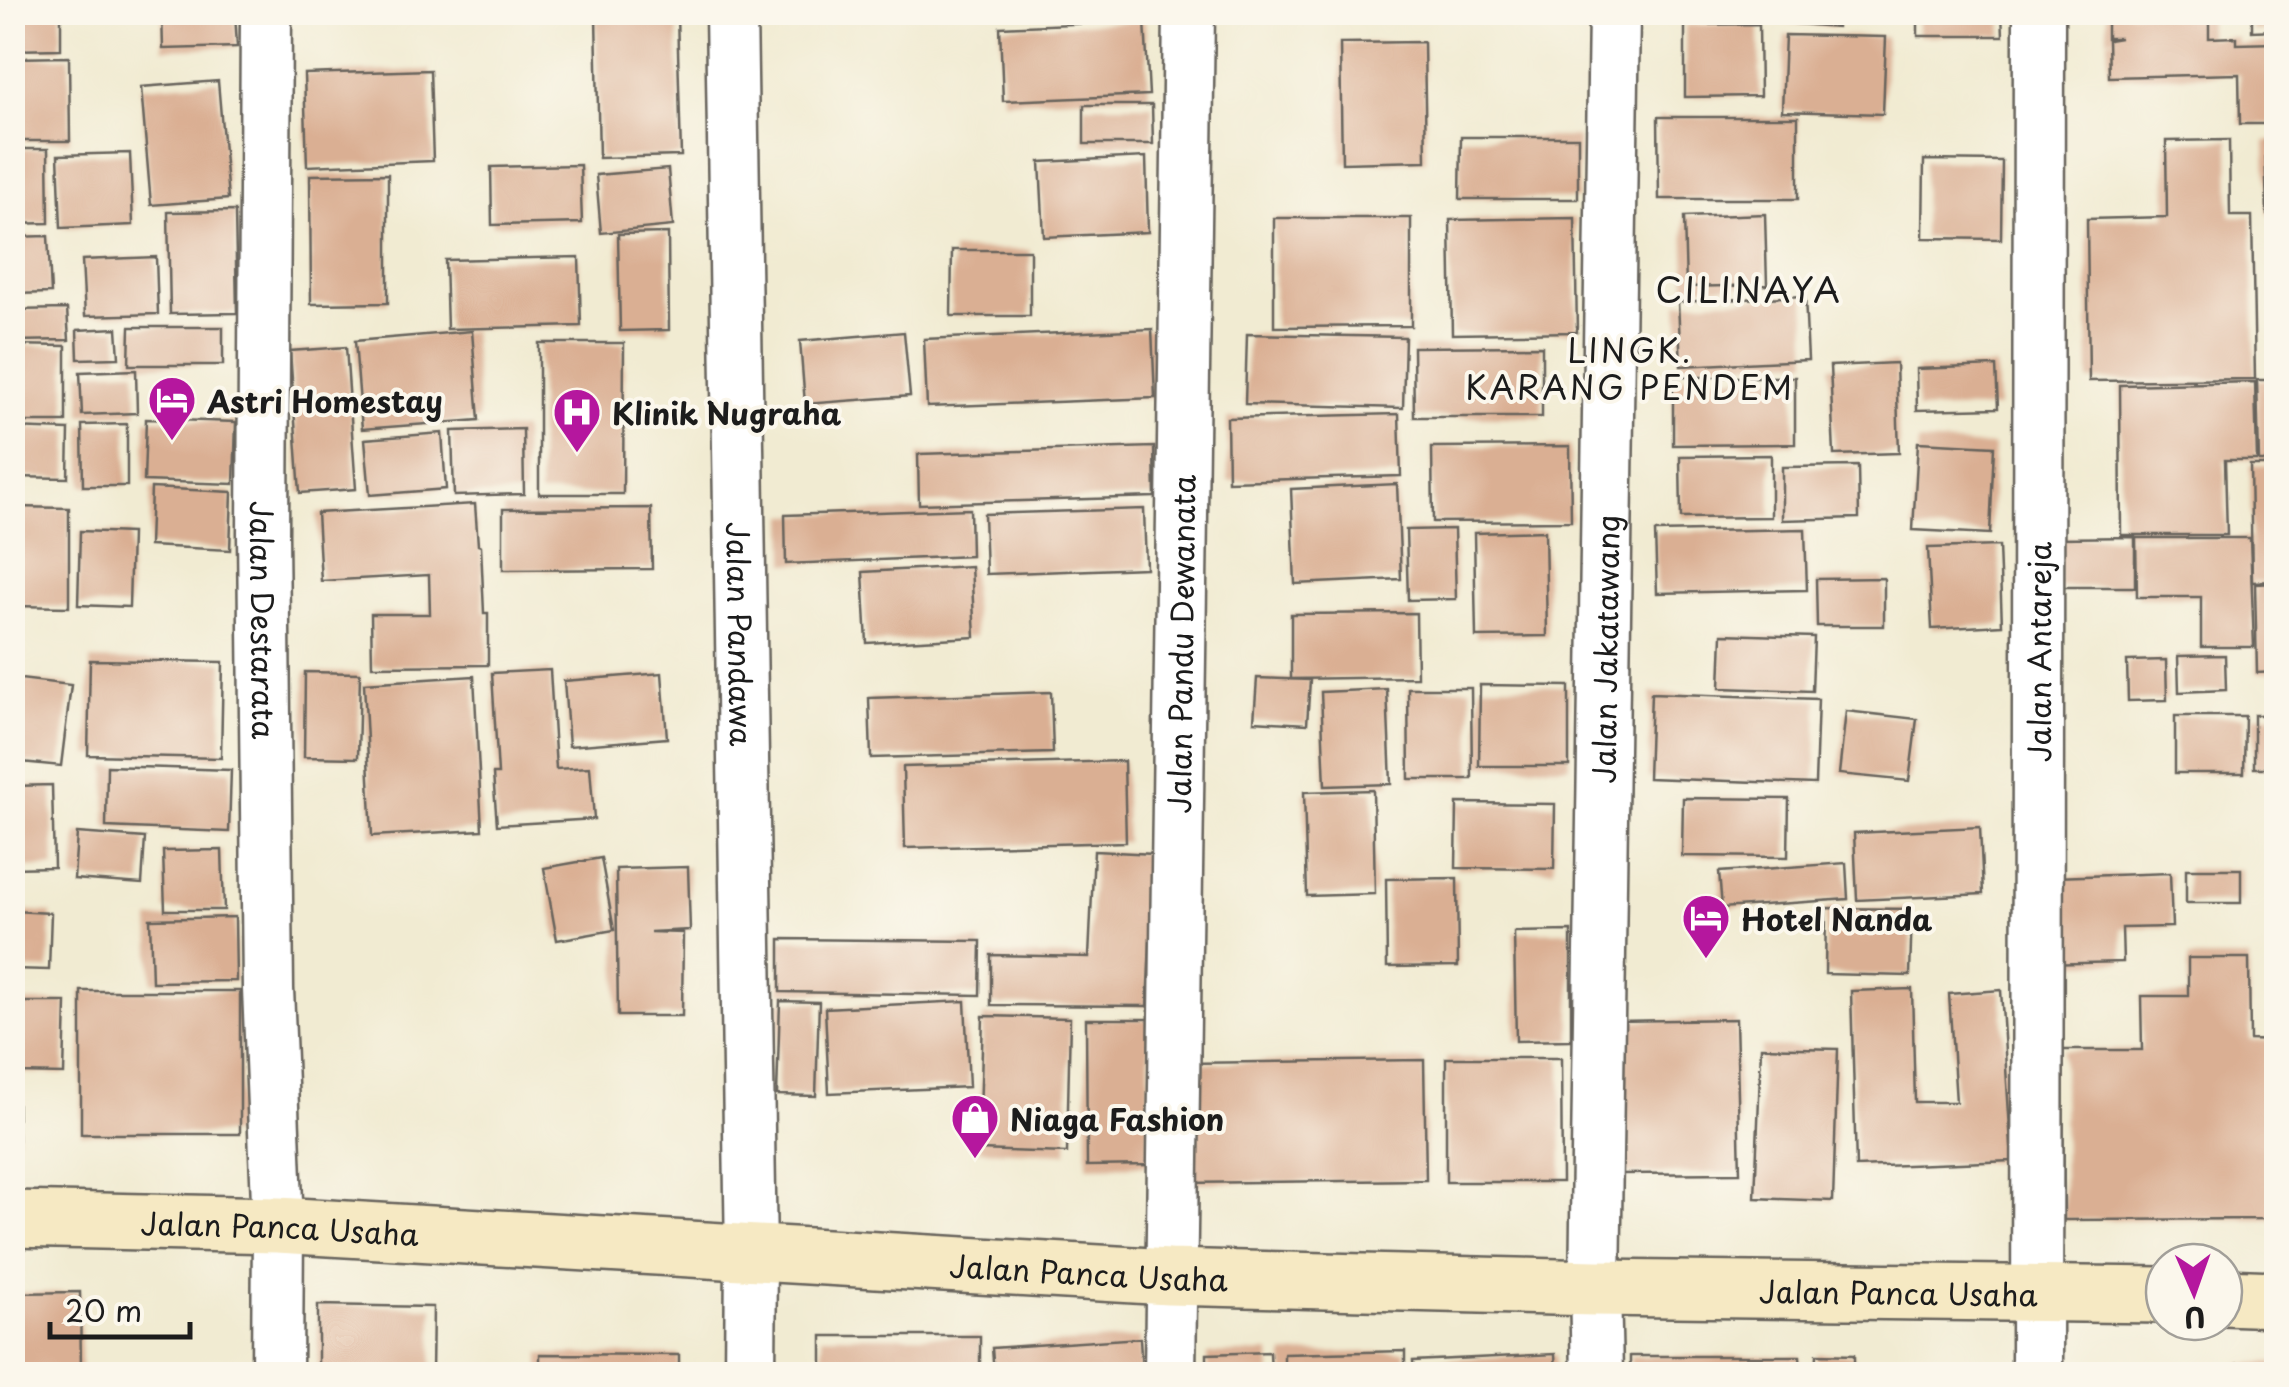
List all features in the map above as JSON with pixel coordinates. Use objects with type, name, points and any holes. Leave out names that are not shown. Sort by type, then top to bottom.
[{"type":"main road","name":"Jalan Panca Usaha","points":[[12,1220],[278,1225],[1169,1277],[1595,1288],[2144,1294]]},
{"type":"main road","points":[[2244,1298],[2276,1299]]},
{"type":"street","name":"Jalan Destarata","points":[[266,12],[263,534],[268,989],[278,1225],[277,1374]]},
{"type":"street","name":"Jalan Pandawa","points":[[731,12],[750,1374]]},
{"type":"street","name":"Jalan Pandu Dewanata","points":[[1170,1374],[1189,12]]},
{"type":"street","name":"Jalan Jakatawang","points":[[1597,1374],[1595,1288],[1614,12]]},
{"type":"street","name":"Jalan Antareja","points":[[2037,1374],[2039,12]]},
{"type":"building","points":[[12,12],[61,12],[61,49],[12,50]]},
{"type":"building","points":[[162,12],[235,12],[237,47],[163,49]]},
{"type":"building","points":[[1311,12],[1379,12],[1379,18],[1311,16]]},
{"type":"building","points":[[1527,12],[1580,12],[1580,25],[1527,24]]},
{"type":"building","points":[[1769,12],[1838,12],[1837,27],[1769,22]]},
{"type":"building","points":[[1918,12],[2002,12],[2003,36],[1918,36]]},
{"type":"building","points":[[2107,12],[2209,12],[2209,38],[2237,37],[2237,44],[2276,43],[2276,124],[2240,124],[2239,74],[2109,77],[2108,40],[2120,38],[2107,38]]},
{"type":"building","points":[[2252,12],[2276,12],[2276,30],[2252,31]]},
{"type":"building","points":[[677,15],[681,156],[599,158],[596,17]]},
{"type":"building","points":[[1145,21],[1149,95],[1003,101],[1000,27]]},
{"type":"building","points":[[1759,24],[1760,96],[1685,97],[1685,25]]},
{"type":"building","points":[[1785,35],[1886,37],[1883,114],[1782,111]]},
{"type":"building","points":[[1424,42],[1426,161],[1342,163],[1340,43]]},
{"type":"building","points":[[69,57],[70,141],[12,141],[12,58]]},
{"type":"building","points":[[430,70],[433,161],[307,166],[304,74]]},
{"type":"building","points":[[218,81],[228,199],[151,205],[141,87]]},
{"type":"building","points":[[1084,105],[1152,105],[1153,144],[1084,144]]},
{"type":"building","points":[[1658,117],[1798,117],[1798,199],[1659,199]]},
{"type":"building","points":[[1461,137],[1578,137],[1578,199],[1460,199]]},
{"type":"building","points":[[2229,140],[2230,216],[2252,216],[2255,379],[2089,381],[2087,219],[2167,217],[2166,141]]},
{"type":"building","points":[[2265,141],[2276,141],[2276,215],[2267,215]]},
{"type":"building","points":[[12,149],[48,149],[49,223],[12,224]]},
{"type":"building","points":[[130,153],[133,225],[61,228],[58,155]]},
{"type":"building","points":[[1146,157],[1148,232],[1044,237],[1040,162]]},
{"type":"building","points":[[1924,160],[2002,161],[2001,239],[1923,238]]},
{"type":"building","points":[[580,165],[582,223],[492,225],[491,167]]},
{"type":"building","points":[[668,169],[673,226],[601,233],[596,175]]},
{"type":"building","points":[[388,174],[388,303],[311,304],[310,175]]},
{"type":"building","points":[[235,211],[237,313],[170,314],[168,212]]},
{"type":"building","points":[[1765,214],[1767,285],[1686,287],[1684,217]]},
{"type":"building","points":[[1274,218],[1411,218],[1411,326],[1274,327]]},
{"type":"building","points":[[1575,218],[1577,332],[1452,334],[1450,220]]},
{"type":"building","points":[[668,233],[669,330],[620,331],[618,234]]},
{"type":"building","points":[[48,236],[51,293],[12,294],[12,237]]},
{"type":"building","points":[[952,250],[1030,250],[1030,316],[951,316]]},
{"type":"building","points":[[156,257],[158,314],[85,316],[82,260]]},
{"type":"building","points":[[579,257],[581,326],[447,329],[445,260]]},
{"type":"building","points":[[1805,296],[1808,360],[1681,366],[1678,302]]},
{"type":"building","points":[[67,309],[69,340],[12,341],[12,310]]},
{"type":"building","points":[[130,327],[223,327],[223,365],[129,365]]},
{"type":"building","points":[[117,328],[119,358],[78,359],[77,330]]},
{"type":"building","points":[[1152,329],[1155,398],[927,407],[924,339]]},
{"type":"building","points":[[472,331],[479,420],[362,429],[355,341]]},
{"type":"building","points":[[904,332],[910,396],[805,404],[800,341]]},
{"type":"building","points":[[1247,334],[1405,337],[1403,408],[1245,404]]},
{"type":"building","points":[[539,343],[624,343],[623,494],[539,494]]},
{"type":"building","points":[[12,345],[66,346],[66,422],[12,422]]},
{"type":"building","points":[[1542,346],[1542,417],[1414,417],[1413,347]]},
{"type":"building","points":[[346,347],[356,489],[300,493],[290,351]]},
{"type":"building","points":[[1896,363],[1899,453],[1834,455],[1830,366]]},
{"type":"building","points":[[1996,366],[1998,408],[1917,410],[1916,369]]},
{"type":"building","points":[[136,370],[137,413],[82,415],[80,372]]},
{"type":"building","points":[[1673,377],[1795,377],[1795,444],[1673,445]]},
{"type":"building","points":[[2257,380],[2276,380],[2276,461],[2259,461]]},
{"type":"building","points":[[2255,382],[2257,460],[2225,460],[2227,535],[2121,535],[2120,385]]},
{"type":"building","points":[[1399,414],[1401,476],[1228,481],[1227,418]]},
{"type":"building","points":[[146,419],[236,422],[234,484],[144,481]]},
{"type":"building","points":[[127,424],[127,486],[83,486],[82,425]]},
{"type":"building","points":[[12,428],[69,430],[68,478],[12,477]]},
{"type":"building","points":[[523,429],[524,494],[454,496],[452,431]]},
{"type":"building","points":[[442,433],[446,489],[370,495],[365,439]]},
{"type":"building","points":[[1918,442],[1994,446],[1990,534],[1913,530]]},
{"type":"building","points":[[1570,446],[1571,521],[1433,522],[1432,447]]},
{"type":"building","points":[[1154,447],[1155,497],[919,504],[918,454]]},
{"type":"building","points":[[1771,455],[1771,517],[1681,518],[1680,456]]},
{"type":"building","points":[[2250,465],[2276,465],[2276,581],[2252,582]]},
{"type":"building","points":[[1858,466],[1859,518],[1782,520],[1782,467]]},
{"type":"building","points":[[1397,484],[1401,579],[1295,584],[1291,489]]},
{"type":"building","points":[[151,488],[232,492],[230,550],[149,546]]},
{"type":"building","points":[[475,504],[484,613],[488,613],[488,665],[372,666],[371,614],[430,614],[429,575],[321,581],[317,513]]},
{"type":"building","points":[[12,507],[69,508],[69,607],[12,606]]},
{"type":"building","points":[[651,508],[652,569],[503,570],[503,509]]},
{"type":"building","points":[[970,509],[971,556],[786,564],[785,515]]},
{"type":"building","points":[[1144,509],[1146,568],[986,574],[984,514]]},
{"type":"building","points":[[1454,529],[1456,599],[1408,600],[1406,530]]},
{"type":"building","points":[[1805,529],[1807,590],[1657,593],[1655,532]]},
{"type":"building","points":[[80,531],[131,533],[129,607],[78,605]]},
{"type":"building","points":[[1545,531],[1547,636],[1476,637],[1474,533]]},
{"type":"building","points":[[2135,537],[2135,587],[2059,587],[2058,538]]},
{"type":"building","points":[[2136,538],[2250,538],[2254,647],[2201,647],[2201,597],[2137,597]]},
{"type":"building","points":[[1999,546],[2002,625],[1932,629],[1928,548]]},
{"type":"building","points":[[971,566],[975,637],[867,643],[863,572]]},
{"type":"building","points":[[1884,578],[1884,626],[1817,626],[1816,579]]},
{"type":"building","points":[[2276,583],[2276,672],[2257,673],[2255,584]]},
{"type":"building","points":[[1416,613],[1417,677],[1291,679],[1291,614]]},
{"type":"building","points":[[12,622],[18,622],[19,670],[12,670]]},
{"type":"building","points":[[1722,634],[1814,637],[1812,691],[1720,688]]},
{"type":"building","points":[[2225,655],[2226,690],[2179,692],[2178,656]]},
{"type":"building","points":[[90,660],[223,662],[221,758],[88,755]]},
{"type":"building","points":[[2166,660],[2167,700],[2128,701],[2127,661]]},
{"type":"building","points":[[550,670],[556,769],[590,767],[594,819],[497,825],[492,673]]},
{"type":"building","points":[[305,672],[360,673],[358,758],[304,757]]},
{"type":"building","points":[[662,673],[667,738],[569,746],[564,681]]},
{"type":"building","points":[[474,676],[482,830],[372,836],[364,683]]},
{"type":"building","points":[[12,678],[71,685],[61,766],[12,761]]},
{"type":"building","points":[[1257,678],[1310,680],[1307,724],[1254,721]]},
{"type":"building","points":[[1480,685],[1569,686],[1569,766],[1479,766]]},
{"type":"building","points":[[1408,688],[1471,688],[1472,779],[1409,779]]},
{"type":"building","points":[[1387,689],[1391,784],[1325,786],[1321,692]]},
{"type":"building","points":[[1051,692],[1053,753],[871,758],[869,698]]},
{"type":"building","points":[[1651,693],[1818,699],[1815,784],[1648,778]]},
{"type":"building","points":[[1846,711],[1917,719],[1909,781],[1839,774]]},
{"type":"building","points":[[2254,715],[2276,715],[2276,768],[2254,768]]},
{"type":"building","points":[[2175,716],[2245,716],[2244,773],[2175,773]]},
{"type":"building","points":[[1124,761],[1126,842],[905,848],[903,767]]},
{"type":"building","points":[[107,766],[231,770],[229,832],[106,827]]},
{"type":"building","points":[[52,785],[54,867],[12,868],[12,786]]},
{"type":"building","points":[[1373,790],[1375,894],[1307,896],[1304,792]]},
{"type":"building","points":[[1683,798],[1789,799],[1788,857],[1682,856]]},
{"type":"building","points":[[1457,803],[1555,804],[1554,869],[1456,868]]},
{"type":"building","points":[[1980,827],[1983,894],[1857,900],[1854,833]]},
{"type":"building","points":[[77,833],[145,838],[142,884],[74,879]]},
{"type":"building","points":[[222,850],[224,910],[165,910],[163,851]]},
{"type":"building","points":[[1094,851],[1154,854],[1147,1006],[991,1005],[991,955],[1089,957]]},
{"type":"building","points":[[601,858],[614,930],[557,940],[544,868]]},
{"type":"building","points":[[1846,863],[1848,899],[1722,908],[1719,872]]},
{"type":"building","points":[[688,867],[690,930],[650,932],[683,933],[682,1016],[618,1016],[616,869]]},
{"type":"building","points":[[2186,869],[2241,869],[2241,903],[2186,903]]},
{"type":"building","points":[[2170,873],[2172,927],[2122,928],[2123,962],[2043,964],[2055,877]]},
{"type":"building","points":[[1457,878],[1458,966],[1387,967],[1386,879]]},
{"type":"building","points":[[1826,908],[1912,909],[1910,976],[1825,974]]},
{"type":"building","points":[[12,911],[51,913],[49,970],[12,969]]},
{"type":"building","points":[[235,917],[236,981],[152,982],[150,919]]},
{"type":"building","points":[[1571,931],[1571,1040],[1516,1041],[1514,932]]},
{"type":"building","points":[[780,939],[981,941],[980,995],[780,992]]},
{"type":"building","points":[[2188,958],[2249,958],[2250,1040],[2276,1041],[2276,1219],[2064,1220],[2063,1050],[2142,1050],[2141,996],[2188,996]]},
{"type":"building","points":[[1912,989],[1915,1102],[1956,1102],[1949,994],[2001,990],[2012,1161],[1856,1167],[1851,991]]},
{"type":"building","points":[[81,991],[240,991],[240,1134],[81,1134]]},
{"type":"building","points":[[780,1001],[819,1002],[816,1096],[777,1095]]},
{"type":"building","points":[[965,1001],[969,1087],[829,1093],[825,1008]]},
{"type":"building","points":[[21,1002],[66,1002],[64,1074],[20,1073]]},
{"type":"building","points":[[983,1016],[1070,1018],[1067,1153],[979,1150]]},
{"type":"building","points":[[1086,1019],[1149,1019],[1149,1165],[1087,1166]]},
{"type":"building","points":[[1736,1019],[1740,1173],[1618,1174],[1616,1021]]},
{"type":"building","points":[[1761,1047],[1838,1049],[1833,1201],[1755,1198]]},
{"type":"building","points":[[1446,1058],[1561,1058],[1562,1182],[1446,1182]]},
{"type":"building","points":[[1424,1060],[1426,1180],[1184,1183],[1183,1063]]},
{"type":"building","points":[[17,1074],[18,1140],[12,1140],[12,1075]]},
{"type":"building","points":[[80,1292],[81,1374],[12,1374],[12,1293]]},
{"type":"building","points":[[318,1305],[433,1307],[432,1374],[318,1374]]},
{"type":"building","points":[[822,1336],[980,1336],[980,1374],[822,1374]]},
{"type":"building","points":[[1140,1338],[1142,1374],[994,1374],[992,1348]]},
{"type":"building","points":[[1405,1351],[1405,1374],[1284,1374],[1284,1354]]},
{"type":"building","points":[[1270,1352],[1271,1374],[1207,1374],[1207,1354]]},
{"type":"building","points":[[540,1354],[679,1355],[679,1374],[540,1374]]},
{"type":"building","points":[[1555,1354],[1556,1374],[1414,1374],[1413,1361]]},
{"type":"building","points":[[1817,1354],[1854,1355],[1854,1374],[1816,1374]]},
{"type":"building","points":[[1630,1356],[1800,1356],[1801,1374],[1630,1374]]},
{"type":"building","points":[[2276,1362],[2276,1374],[2238,1374],[2237,1364]]},
{"type":"building","points":[[2062,1368],[2228,1369],[2228,1374],[2062,1374]]},
{"type":"building","points":[[1859,1370],[1937,1370],[1937,1374],[1859,1374]]},
{"type":"place","name":"Astri Homestay","points":[[172,442]]},
{"type":"place","name":"Klinik Nugraha","points":[[577,454]]},
{"type":"place","name":"Hotel Nanda","points":[[1706,960]]},
{"type":"place","name":"Niaga Fashion","points":[[975,1160]]},
{"type":"district","name":"CILINAYA","points":[[1749,288]]},
{"type":"district","name":"LINGK. KARANG PENDEM","points":[[1630,368]]}]
